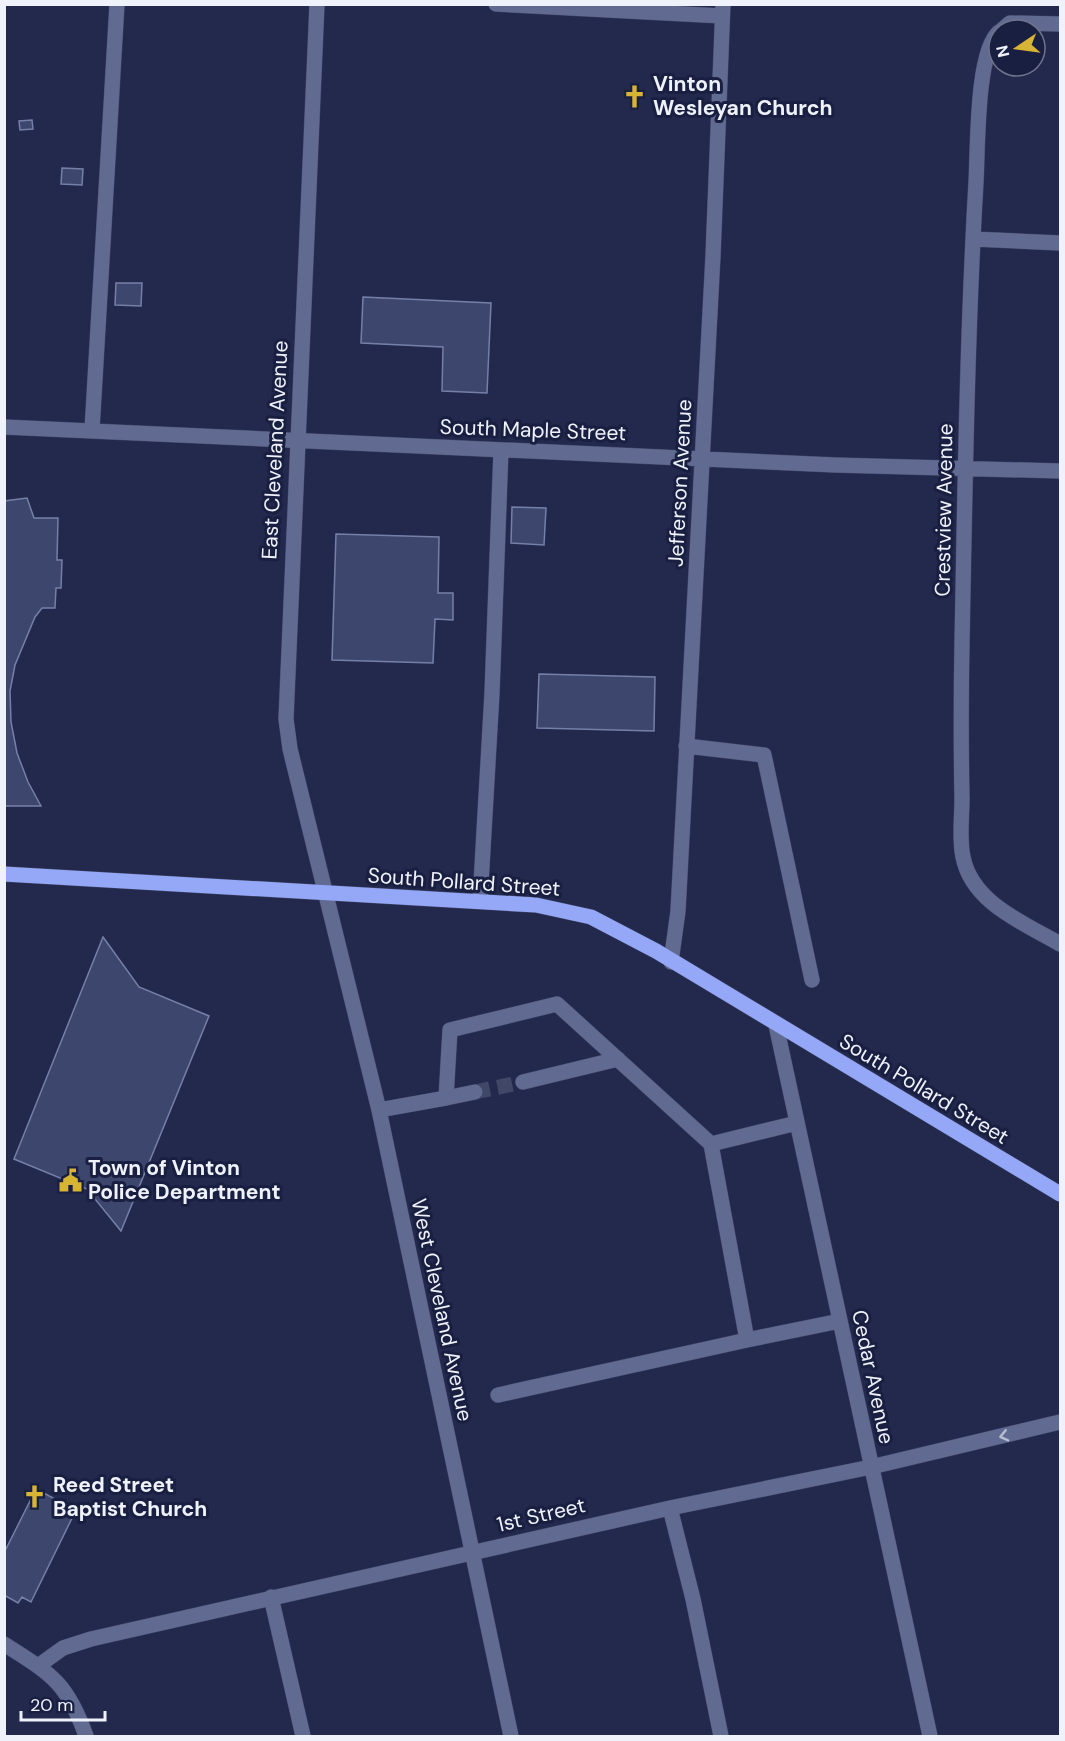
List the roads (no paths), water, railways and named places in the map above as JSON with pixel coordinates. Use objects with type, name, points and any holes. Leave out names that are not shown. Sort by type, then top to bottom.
[{"type":"main road","name":"South Pollard Street","points":[[4,874],[536,905],[591,917],[656,951],[1060,1194]]},
{"type":"street","points":[[92,430],[117,4]]},
{"type":"street","name":"East Cleveland Avenue","points":[[317,4],[286,720],[290,749],[327,894]]},
{"type":"street","points":[[496,4],[723,10]]},
{"type":"street","name":"Jefferson Avenue","points":[[671,962],[678,911],[723,10]]},
{"type":"street","name":"Crestview Avenue","points":[[987,53],[983,72],[973,239],[965,469],[961,736],[962,856],[970,878],[980,892],[994,905],[1060,944]]},
{"type":"street","points":[[973,239],[1060,243]]},
{"type":"street","name":"South Maple Street","points":[[4,427],[501,450],[1060,471]]},
{"type":"street","points":[[480,902],[492,693],[501,450]]},
{"type":"street","points":[[686,746],[764,755],[812,980]]},
{"type":"street","name":"West Cleveland Avenue","points":[[327,894],[379,1110],[511,1737]]},
{"type":"street","points":[[446,1098],[450,1030],[557,1004],[711,1144],[747,1340]]},
{"type":"street","name":"Cedar Avenue","points":[[776,1025],[930,1737]]},
{"type":"street","points":[[523,1082],[618,1059]]},
{"type":"street","points":[[379,1110],[475,1092]]},
{"type":"street","points":[[711,1144],[797,1123]]},
{"type":"street","points":[[498,1395],[840,1321]]},
{"type":"street","name":"1st Street","points":[[38,1666],[63,1647],[81,1642],[471,1552],[871,1467],[1060,1422]]},
{"type":"street","points":[[670,1508],[693,1599],[721,1737]]},
{"type":"street","points":[[272,1598],[303,1737]]},
{"type":"street","points":[[4,1644],[38,1666],[58,1683],[71,1699],[86,1737]]},
{"type":"tunnel","points":[[475,1092],[523,1082]]},
{"type":"place","name":"Vinton Wesleyan Church","points":[[635,96]]},
{"type":"place","name":"Town of Vinton Police Department","points":[[70,1180]]},
{"type":"place","name":"Reed Street Baptist Church","points":[[35,1497]]}]
